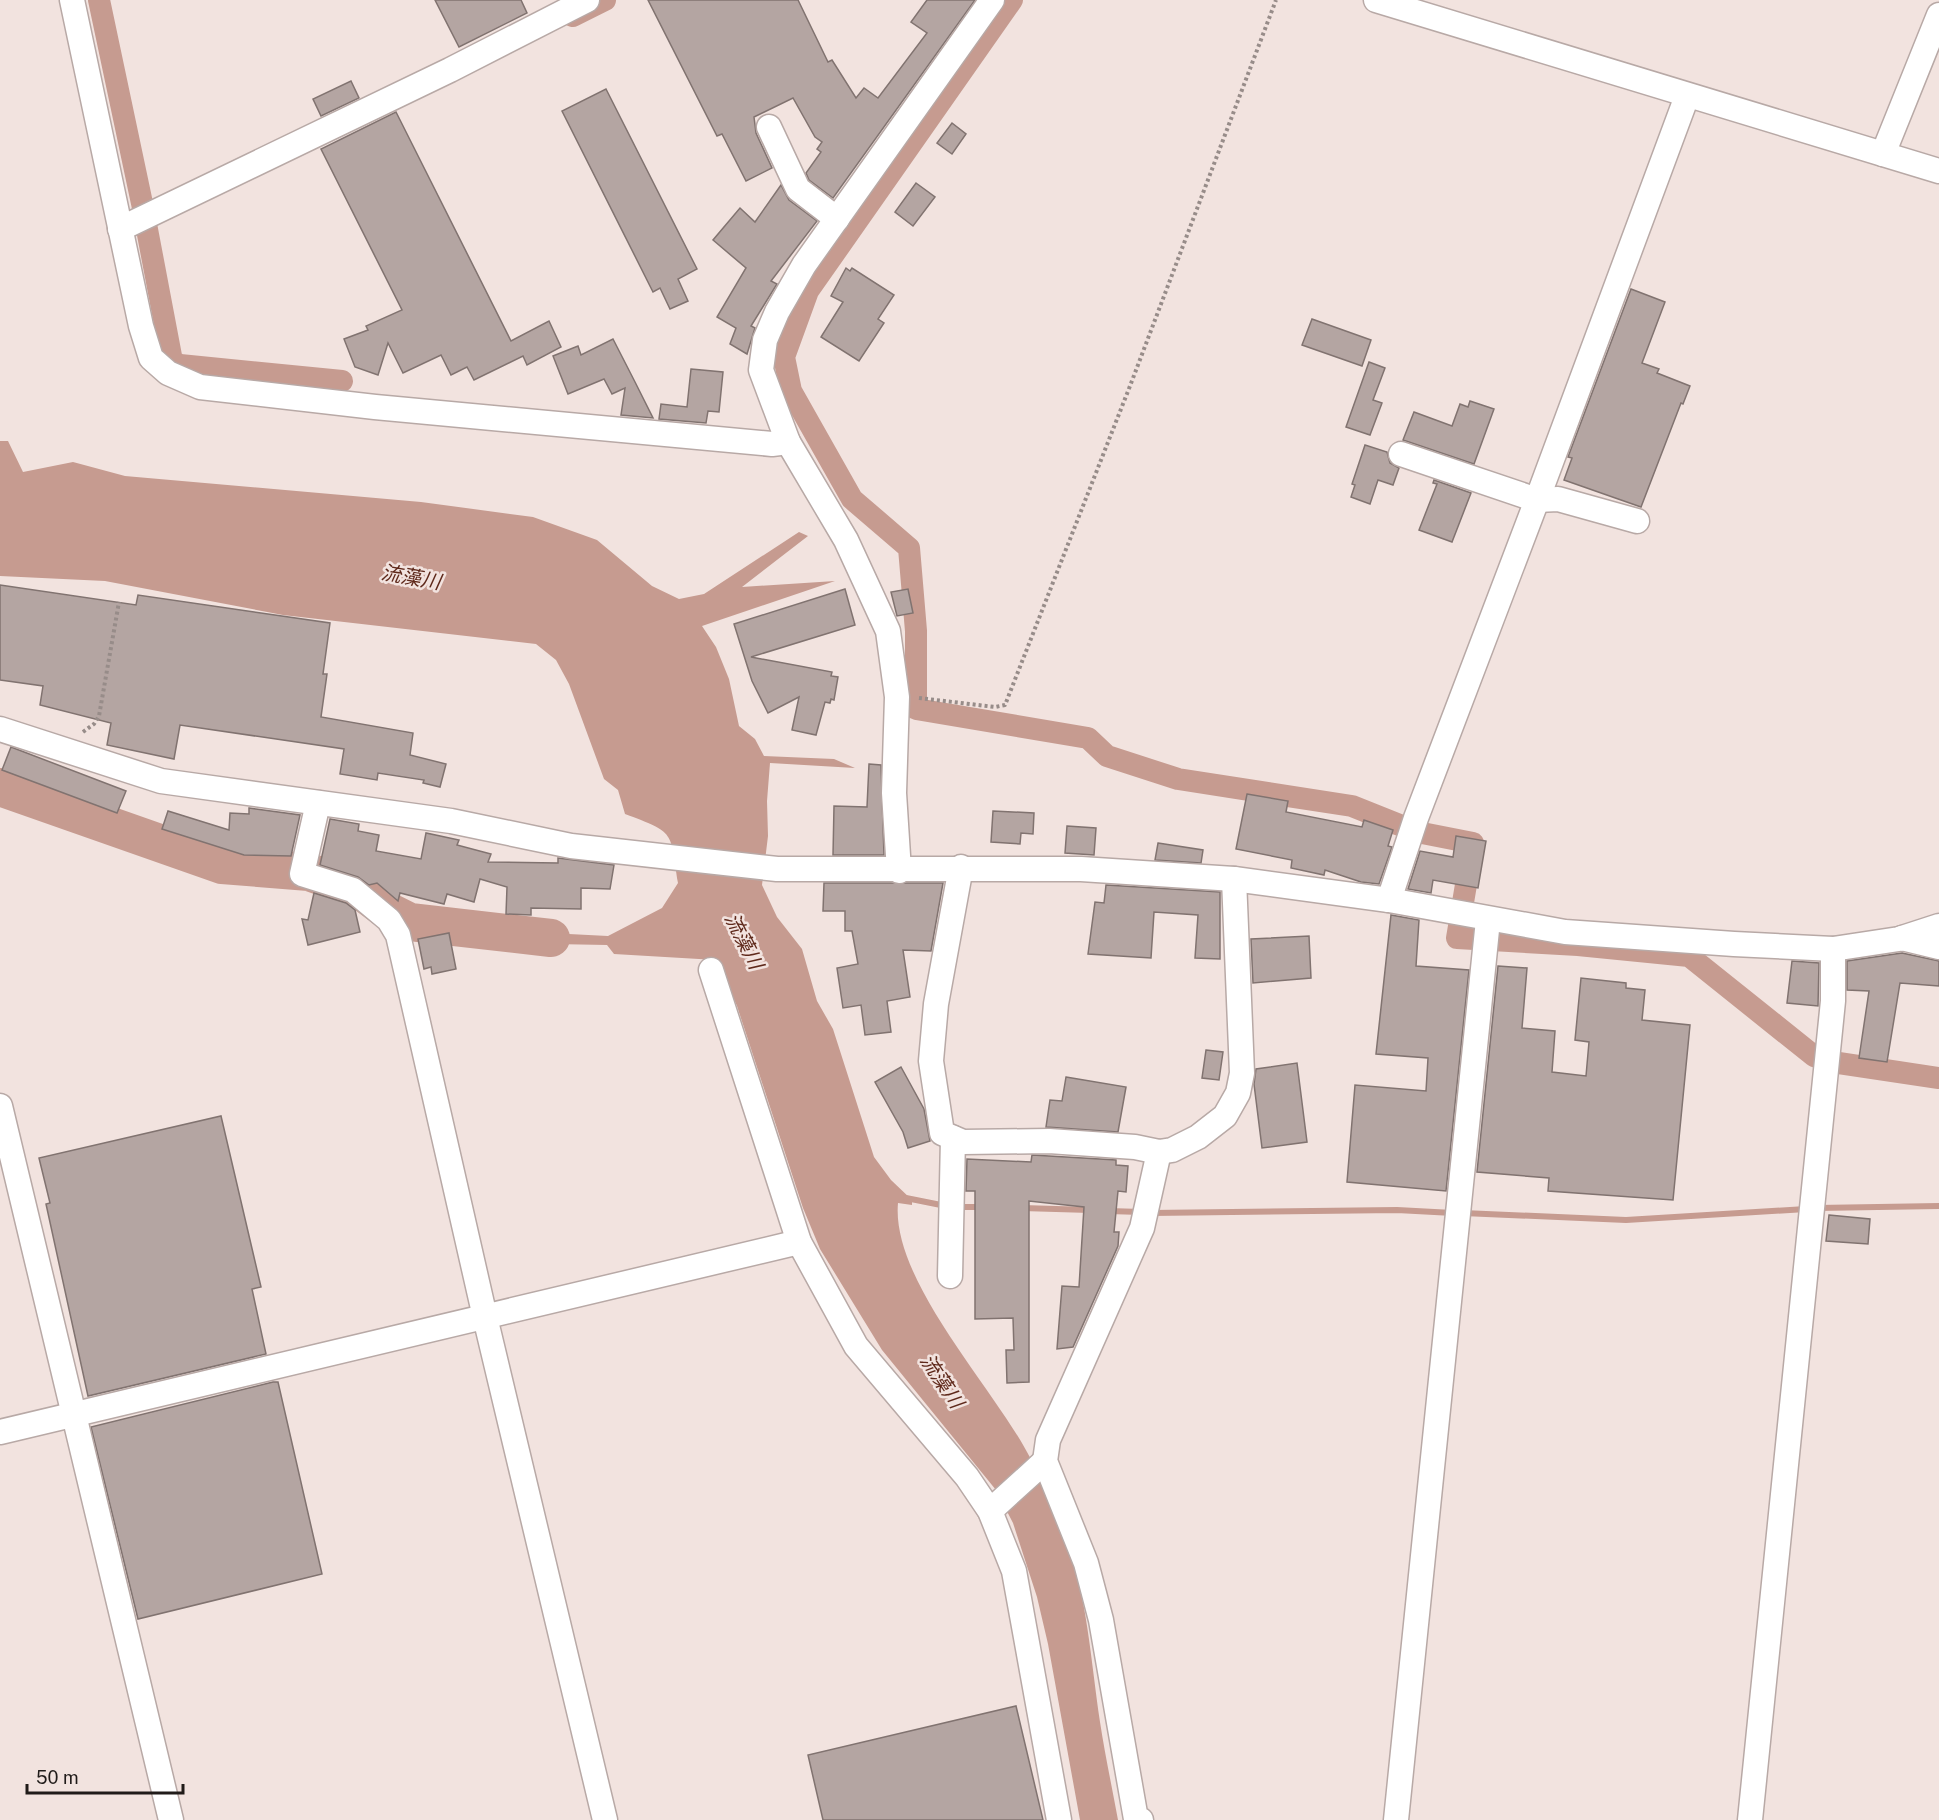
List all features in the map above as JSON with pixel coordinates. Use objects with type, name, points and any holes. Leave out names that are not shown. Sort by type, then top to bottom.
[{"type":"street","points":[[72,0],[141,326],[151,358],[168,373],[200,387],[375,407],[772,444],[788,442]]},
{"type":"street","points":[[120,228],[450,70],[587,0]]},
{"type":"street","points":[[899,871],[894,793],[897,697],[888,631],[846,540],[788,442],[761,370],[765,340],[777,312],[804,265],[992,0]]},
{"type":"street","points":[[1389,2],[1687,96],[1939,171]]},
{"type":"street","points":[[1883,154],[1939,15]]},
{"type":"street","points":[[1389,900],[1412,828],[1687,96]]},
{"type":"street","points":[[769,127],[798,189],[837,219]]},
{"type":"street","points":[[1401,454],[1537,500],[1558,499],[1637,521]]},
{"type":"street","points":[[0,729],[161,781],[451,821],[572,846],[777,869],[832,867],[899,871],[962,867],[1081,869],[1234,879],[1389,900],[1565,932],[1833,949],[1902,938],[1939,926]]},
{"type":"street","points":[[318,803],[304,866],[353,890],[389,920],[398,935],[485,1317],[605,1820]]},
{"type":"street","points":[[962,867],[936,1004],[931,1061],[942,1133],[963,1143],[1049,1141],[1135,1147],[1159,1152],[1172,1150],[1198,1137],[1225,1116],[1238,1093],[1242,1073],[1234,879]]},
{"type":"street","points":[[1396,1820],[1459,1217],[1485,919]]},
{"type":"street","points":[[1902,938],[1939,947]]},
{"type":"street","points":[[1750,1820],[1833,1001],[1833,949]]},
{"type":"street","points":[[711,970],[799,1242],[856,1346],[994,1508],[1014,1571],[1059,1820]]},
{"type":"street","points":[[0,1106],[171,1820]]},
{"type":"street","points":[[950,1276],[953,1138]]},
{"type":"street","points":[[994,1508],[1042,1463],[1048,1440],[1142,1228],[1159,1152]]},
{"type":"street","points":[[0,1432],[799,1242]]},
{"type":"street","points":[[1042,1463],[1086,1563],[1101,1620],[1136,1820],[1142,1820]]},
{"type":"path","points":[[929,699],[995,707],[1005,705],[1130,387],[1276,0]]},
{"type":"path","points":[[66,750],[94,724],[99,716],[120,602]]},
{"type":"water","name":"流藻川","points":[[0,441],[8,441],[23,472],[73,462],[125,476],[421,502],[533,517],[597,540],[652,586],[679,599],[704,594],[799,532],[808,536],[742,587],[835,581],[702,626],[716,647],[729,679],[739,726],[755,739],[764,756],[834,759],[855,768],[770,763],[767,801],[768,836],[762,885],[777,917],[802,949],[817,1001],[833,1029],[874,1157],[891,1180],[912,1200],[912,1205],[898,1203],[900,1233],[910,1265],[946,1331],[1027,1452],[1063,1528],[1074,1561],[1084,1607],[1102,1734],[1118,1820],[1080,1820],[1048,1644],[1037,1597],[1013,1523],[996,1490],[882,1350],[820,1249],[803,1208],[737,1006],[716,960],[614,954],[607,945],[553,944],[549,933],[608,936],[662,908],[678,883],[674,853],[668,836],[654,825],[625,814],[618,790],[604,779],[569,684],[556,660],[536,644],[283,615],[105,581],[0,576]]},
{"type":"building","points":[[435,0],[521,0],[527,13],[459,47]]},
{"type":"building","points":[[648,0],[798,0],[828,62],[832,60],[856,98],[864,88],[878,98],[927,33],[911,22],[927,0],[975,0],[833,198],[809,180],[806,173],[821,152],[817,149],[822,142],[815,137],[793,98],[754,117],[756,133],[772,168],[746,181],[722,134],[717,136]]},
{"type":"building","points":[[351,81],[359,98],[321,116],[313,99]]},
{"type":"building","points":[[606,89],[697,269],[678,279],[688,301],[670,309],[660,288],[653,292],[562,111]]},
{"type":"building","points":[[396,112],[511,341],[549,321],[561,347],[527,365],[523,356],[474,380],[467,367],[451,375],[441,355],[403,373],[388,343],[378,375],[355,367],[344,339],[368,330],[366,326],[402,310],[321,149]]},
{"type":"building","points":[[952,123],[966,134],[952,154],[937,143]]},
{"type":"building","points":[[916,183],[935,197],[913,226],[895,212]]},
{"type":"building","points":[[781,185],[789,200],[817,221],[771,281],[777,284],[751,326],[755,328],[747,354],[730,344],[736,328],[717,317],[746,268],[713,240],[740,208],[755,222]]},
{"type":"building","points":[[846,268],[850,271],[852,268],[894,295],[878,319],[884,323],[859,361],[821,337],[843,302],[831,296]]},
{"type":"building","points":[[1631,289],[1665,302],[1642,363],[1659,369],[1657,373],[1690,386],[1683,404],[1681,403],[1641,507],[1564,480],[1572,458],[1568,457]]},
{"type":"building","points":[[1312,319],[1371,340],[1362,366],[1302,345]]},
{"type":"building","points":[[613,339],[653,418],[621,415],[625,388],[612,394],[604,379],[568,394],[553,356],[578,346],[581,355]]},
{"type":"building","points":[[1369,362],[1385,368],[1373,400],[1382,403],[1370,435],[1346,427]]},
{"type":"building","points":[[691,369],[723,372],[719,412],[708,411],[706,423],[659,419],[661,404],[687,407]]},
{"type":"building","points":[[1470,401],[1494,409],[1474,464],[1403,440],[1414,412],[1452,426],[1460,404],[1468,407]]},
{"type":"building","points":[[1365,445],[1387,452],[1390,463],[1399,468],[1393,485],[1378,480],[1370,504],[1351,497],[1355,485],[1352,484]]},
{"type":"building","points":[[1434,480],[1471,493],[1452,542],[1419,530],[1437,484],[1433,483]]},
{"type":"building","points":[[0,585],[136,605],[138,595],[330,623],[323,674],[327,674],[321,717],[413,733],[410,755],[446,764],[440,787],[423,783],[424,780],[378,773],[377,780],[340,774],[344,749],[180,725],[174,759],[107,745],[111,723],[40,705],[43,686],[0,680]]},
{"type":"building","points":[[845,589],[855,625],[751,657],[832,672],[831,676],[838,677],[834,700],[831,699],[830,703],[825,702],[816,735],[792,730],[799,697],[768,713],[752,681],[734,624]]},
{"type":"building","points":[[908,589],[913,613],[897,616],[891,592]]},
{"type":"building","points":[[11,747],[126,791],[117,813],[2,770]]},
{"type":"building","points":[[869,764],[881,765],[884,855],[833,855],[834,806],[867,807]]},
{"type":"building","points":[[1247,794],[1288,801],[1286,812],[1362,827],[1364,820],[1393,830],[1388,846],[1392,847],[1379,884],[1361,882],[1325,870],[1324,875],[1291,868],[1292,860],[1236,849]]},
{"type":"building","points":[[249,808],[300,815],[291,856],[244,855],[162,829],[168,811],[229,830],[230,813],[249,814]]},
{"type":"building","points":[[993,811],[1034,813],[1033,834],[1021,833],[1020,844],[991,842]]},
{"type":"building","points":[[330,819],[359,824],[358,831],[379,835],[376,851],[421,859],[426,833],[459,840],[457,845],[491,854],[488,862],[558,863],[558,858],[614,865],[610,889],[581,888],[581,909],[531,908],[531,915],[506,914],[507,887],[480,879],[474,902],[447,894],[444,904],[400,893],[398,901],[377,883],[369,885],[358,877],[320,865]]},
{"type":"building","points":[[1067,826],[1096,828],[1094,855],[1065,853]]},
{"type":"building","points":[[1456,836],[1486,841],[1478,888],[1433,880],[1431,893],[1408,889],[1420,851],[1453,857]]},
{"type":"building","points":[[1158,843],[1203,850],[1201,863],[1155,860]]},
{"type":"building","points":[[824,883],[943,883],[931,951],[903,950],[910,997],[887,1001],[891,1032],[865,1035],[861,1005],[843,1008],[837,968],[858,964],[852,931],[845,931],[845,911],[823,911]]},
{"type":"building","points":[[1106,885],[1220,892],[1220,959],[1195,958],[1198,915],[1154,912],[1151,958],[1088,954],[1095,902],[1104,903]]},
{"type":"building","points":[[314,893],[346,903],[355,910],[360,932],[308,945],[302,919],[308,920]]},
{"type":"building","points":[[1391,915],[1419,920],[1416,966],[1469,970],[1446,1191],[1347,1182],[1355,1085],[1426,1091],[1428,1058],[1376,1054]]},
{"type":"building","points":[[449,933],[456,969],[432,974],[431,967],[424,969],[418,939]]},
{"type":"building","points":[[1309,936],[1311,978],[1253,983],[1251,939]]},
{"type":"building","points":[[1902,953],[1939,961],[1939,986],[1900,983],[1887,1062],[1859,1058],[1869,991],[1847,990],[1847,961]]},
{"type":"building","points":[[1792,961],[1819,963],[1818,1006],[1787,1003]]},
{"type":"building","points":[[1498,966],[1527,968],[1522,1028],[1555,1031],[1552,1072],[1586,1076],[1589,1042],[1575,1040],[1581,978],[1626,983],[1626,988],[1645,990],[1642,1020],[1690,1025],[1673,1200],[1548,1191],[1549,1178],[1477,1172]]},
{"type":"building","points":[[1206,1050],[1223,1052],[1219,1080],[1202,1078]]},
{"type":"building","points":[[1297,1063],[1307,1142],[1262,1148],[1254,1084],[1256,1069]]},
{"type":"building","points":[[901,1067],[924,1109],[930,1141],[908,1148],[903,1132],[875,1082]]},
{"type":"building","points":[[1066,1077],[1126,1087],[1118,1132],[1046,1127],[1050,1100],[1062,1101]]},
{"type":"building","points":[[221,1116],[261,1287],[252,1289],[266,1354],[88,1396],[46,1204],[50,1203],[39,1158]]},
{"type":"building","points":[[1032,1155],[1116,1160],[1116,1165],[1128,1166],[1126,1192],[1118,1191],[1114,1232],[1119,1232],[1118,1246],[1073,1347],[1057,1349],[1062,1286],[1079,1287],[1084,1207],[1029,1201],[1029,1382],[1007,1383],[1006,1350],[1014,1350],[1013,1318],[975,1319],[975,1191],[966,1191],[967,1159],[1031,1162]]},
{"type":"building","points":[[1829,1215],[1870,1219],[1868,1244],[1826,1241]]},
{"type":"building","points":[[278,1382],[322,1574],[138,1619],[91,1427]]},
{"type":"building","points":[[1016,1706],[1043,1820],[823,1820],[808,1755]]},
{"type":"waterway","points":[[99,0],[143,208]]},
{"type":"waterway","points":[[573,16],[605,0]]},
{"type":"waterway","points":[[1012,0],[808,291],[784,357],[791,391],[852,499],[909,548],[916,631],[916,709],[1088,738],[1107,756],[1178,779],[1352,806],[1417,832],[1473,843],[1457,938],[1578,945],[1689,956],[1814,1056],[1832,1062],[1939,1078]]},
{"type":"waterway","points":[[146,224],[172,361],[180,365],[342,381]]},
{"type":"waterway","points":[[0,787],[222,865],[309,872],[360,890],[388,911],[410,922],[551,938]]},
{"type":"waterway","points":[[906,1198],[946,1206]]},
{"type":"waterway","points":[[1817,1208],[1939,1206]]},
{"type":"waterway","points":[[956,1207],[982,1207]]},
{"type":"waterway","points":[[1022,1208],[1090,1210]]},
{"type":"waterway","points":[[1463,1213],[1626,1220],[1806,1209]]},
{"type":"waterway","points":[[1151,1213],[1397,1210],[1453,1213]]},
{"type":"waterway","points":[[1109,1211],[1141,1212]]}]
